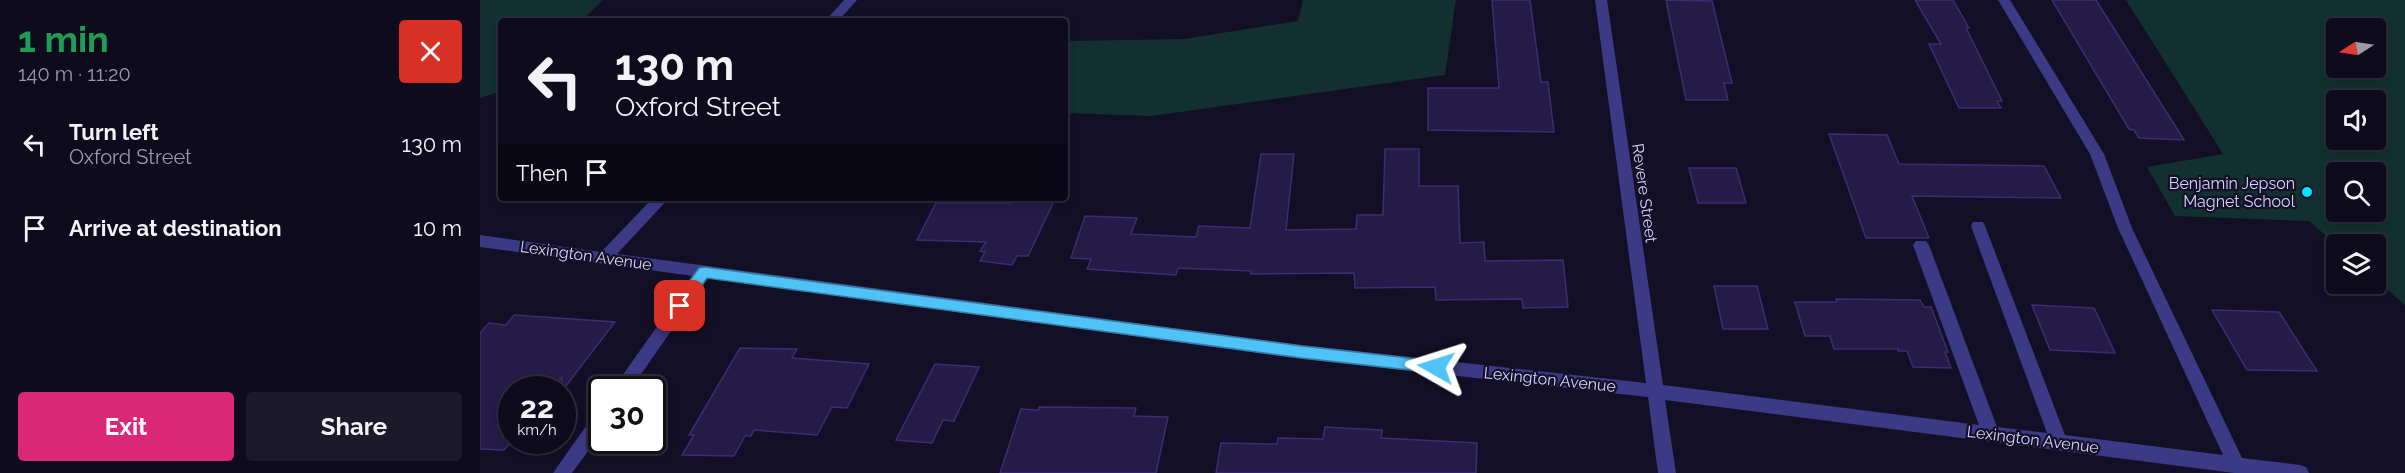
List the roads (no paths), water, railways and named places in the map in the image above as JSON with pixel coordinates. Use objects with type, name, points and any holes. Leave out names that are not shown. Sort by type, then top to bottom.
[{"type":"street","points":[[834,18],[850,0]]},
{"type":"street","name":"Revere Street","points":[[1601,0],[1667,473]]},
{"type":"street","points":[[2004,0],[2097,154],[2125,228],[2237,466]]},
{"type":"street","points":[[605,257],[659,201]]},
{"type":"street","points":[[1978,226],[2059,443]]},
{"type":"street","name":"Lexington Avenue","points":[[480,241],[1302,352],[1654,391],[2300,473]]},
{"type":"street","points":[[1921,245],[1991,434]]},
{"type":"street","points":[[630,376],[704,272]]},
{"type":"street","points":[[562,473],[588,437]]},
{"type":"place","name":"Benjamin Jepson Magnet School","points":[[2307,192]]}]
